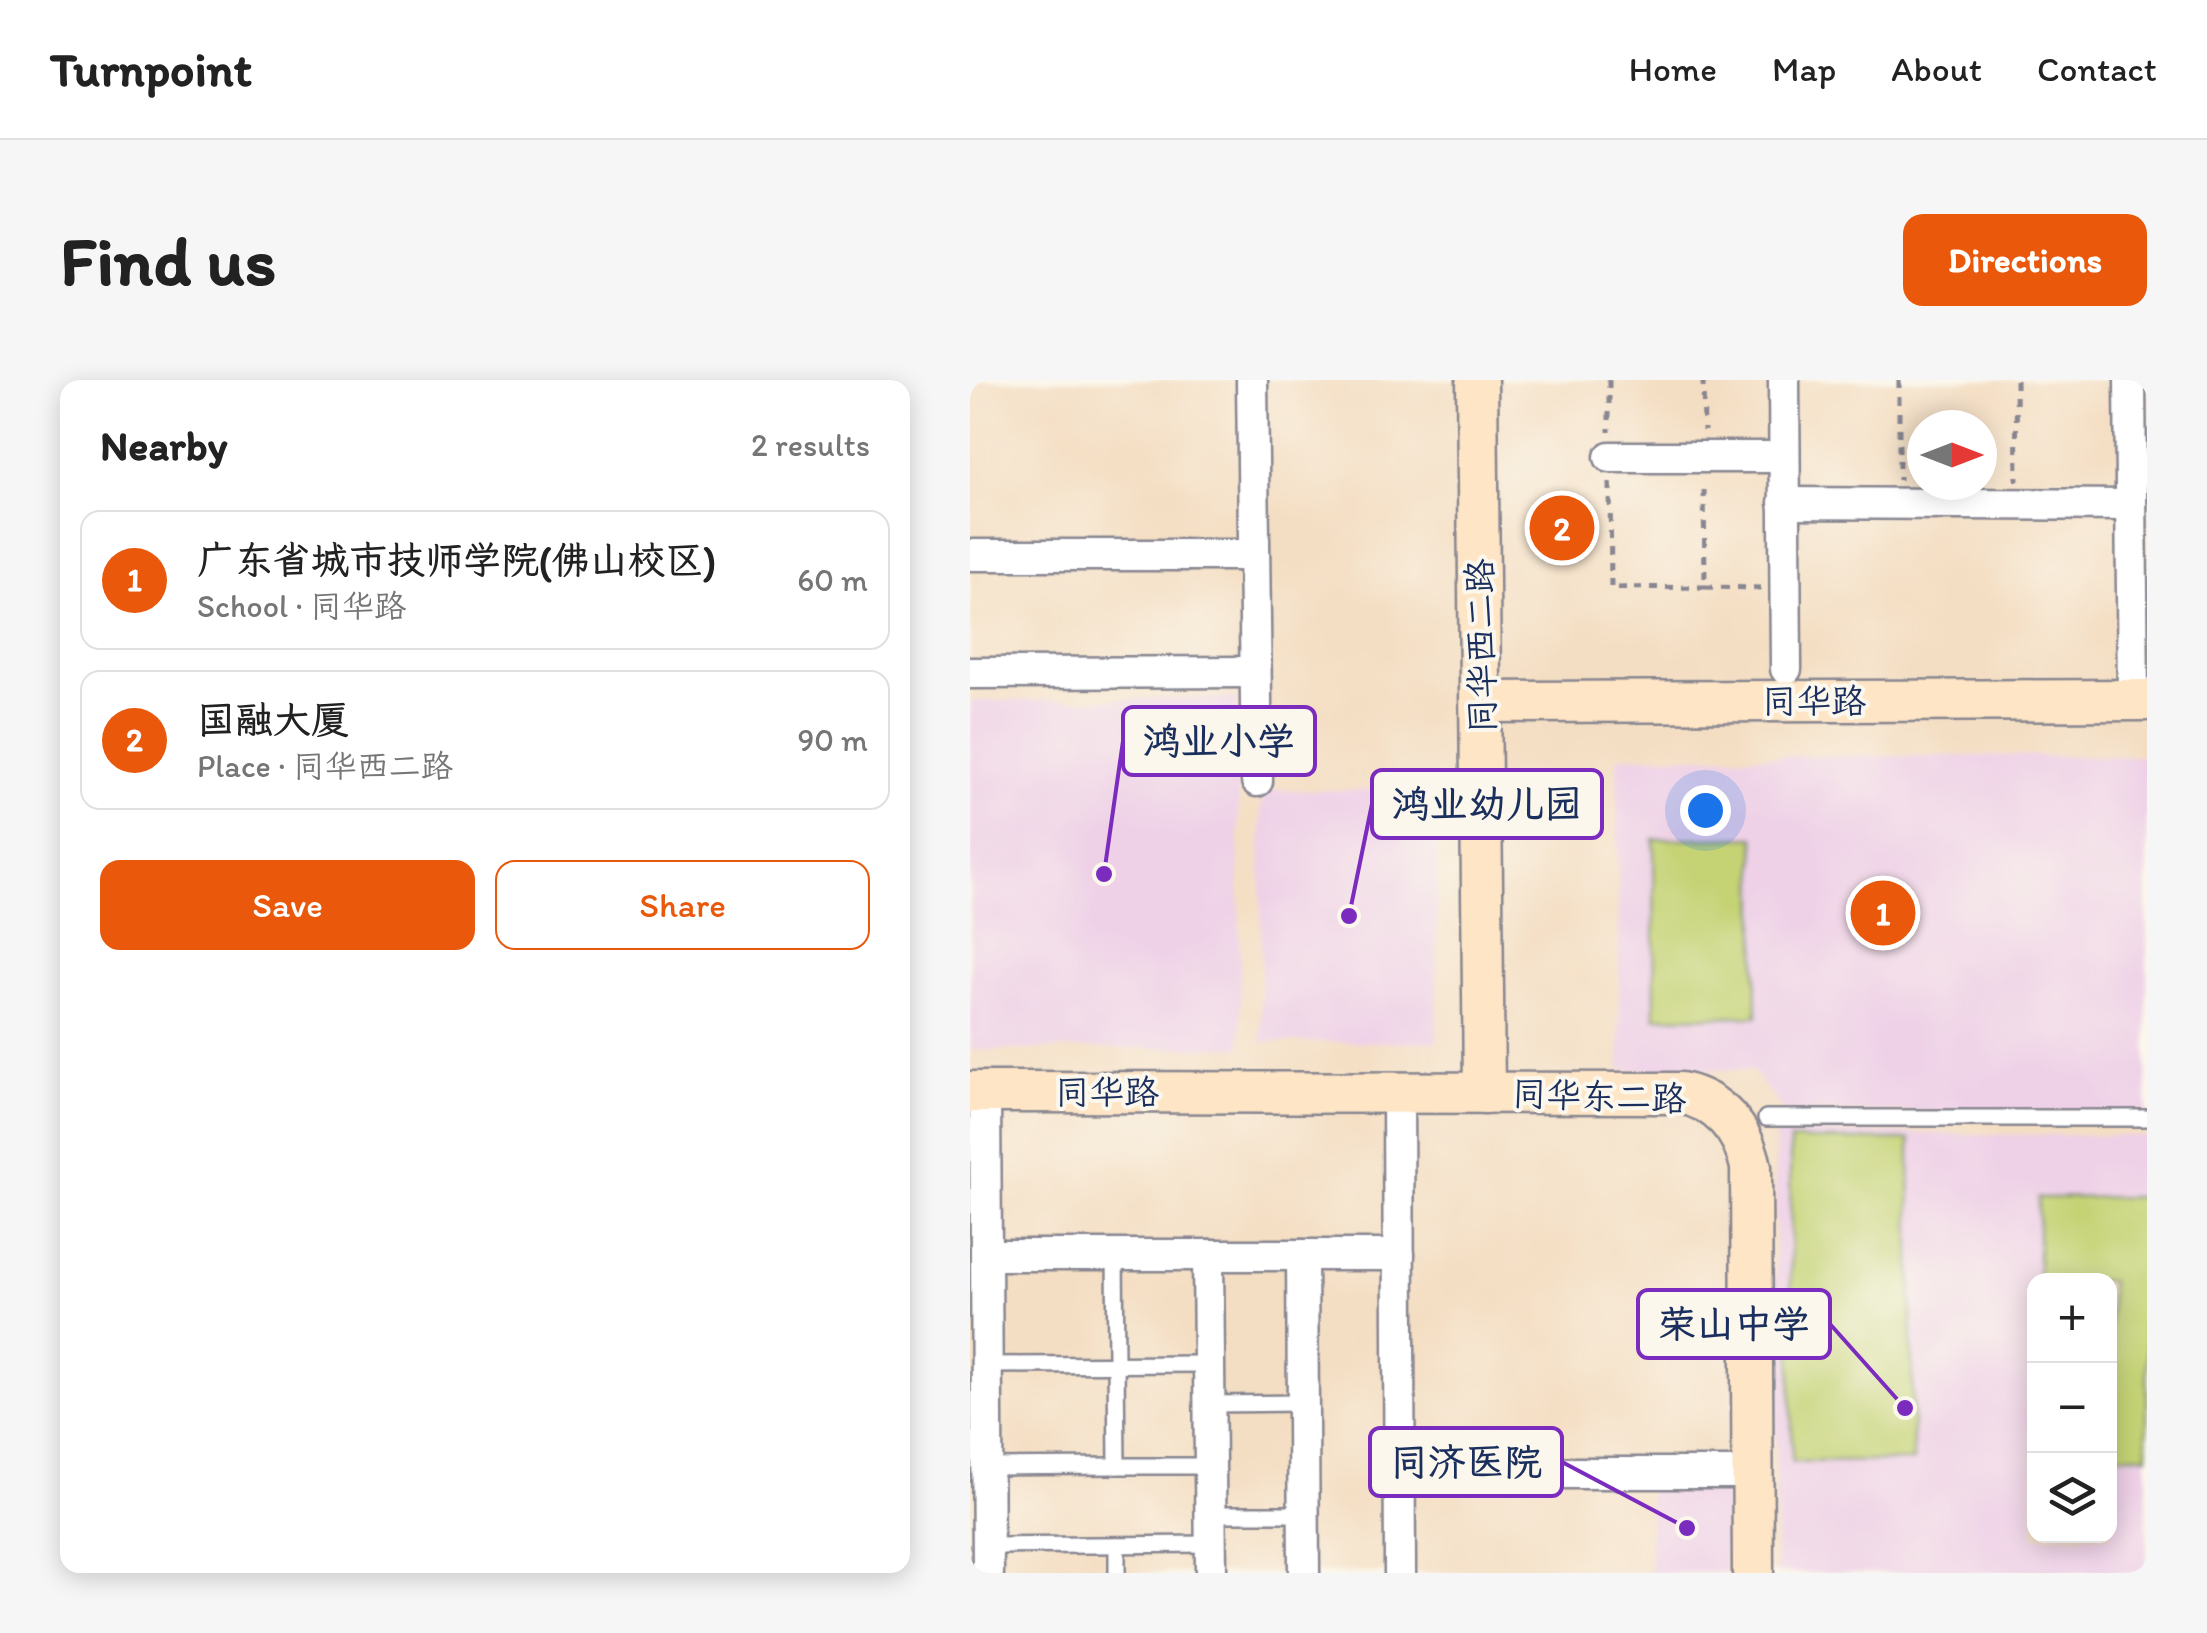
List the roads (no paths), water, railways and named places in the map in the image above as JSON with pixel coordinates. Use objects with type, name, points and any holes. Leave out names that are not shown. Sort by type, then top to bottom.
[{"type":"street","points":[[1252,380],[1257,781]]},
{"type":"street","name":"同华西二路","points":[[1477,380],[1484,1093]]},
{"type":"street","points":[[1784,380],[1786,669]]},
{"type":"street","points":[[2130,380],[2139,467],[2131,505],[2140,700]]},
{"type":"street","points":[[1610,457],[1784,458]]},
{"type":"street","points":[[1784,503],[2131,505]]},
{"type":"street","points":[[970,556],[1254,554]]},
{"type":"street","points":[[970,673],[1255,672]]},
{"type":"street","name":"同华路","points":[[1482,702],[2140,700]]},
{"type":"street","points":[[977,1092],[987,1255],[988,1560]]},
{"type":"street","name":"同华路","points":[[977,1092],[1484,1093]]},
{"type":"street","points":[[1398,1092],[1400,1573]]},
{"type":"street","name":"同华东二路","points":[[1484,1093],[1681,1093],[1699,1097],[1716,1108],[1740,1134],[1750,1167],[1753,1573]]},
{"type":"street","points":[[987,1255],[1400,1255]]},
{"type":"street","points":[[1208,1255],[1210,1544]]},
{"type":"street","points":[[1302,1255],[1304,1573]]},
{"type":"street","points":[[1401,1473],[1753,1473]]},
{"type":"lane","points":[[1766,1118],[2147,1118]]},
{"type":"lane","points":[[1115,1255],[1117,1466]]},
{"type":"lane","points":[[987,1365],[1209,1364]]},
{"type":"lane","points":[[1209,1404],[1303,1404]]},
{"type":"lane","points":[[988,1467],[1210,1466]]},
{"type":"lane","points":[[988,1560],[1117,1545],[1210,1544],[1304,1514]]},
{"type":"lane","points":[[1117,1545],[1118,1573]]},
{"type":"place","name":"国融大厦","points":[[1562,528]]},
{"type":"place","name":"鸿业小学","points":[[1104,874]]},
{"type":"place","name":"广东省城市技师学院(佛山校区)","points":[[1883,913]]},
{"type":"place","name":"鸿业幼儿园","points":[[1349,916]]},
{"type":"place","name":"荣山中学","points":[[1905,1408]]},
{"type":"place","name":"同济医院","points":[[1687,1528]]}]
